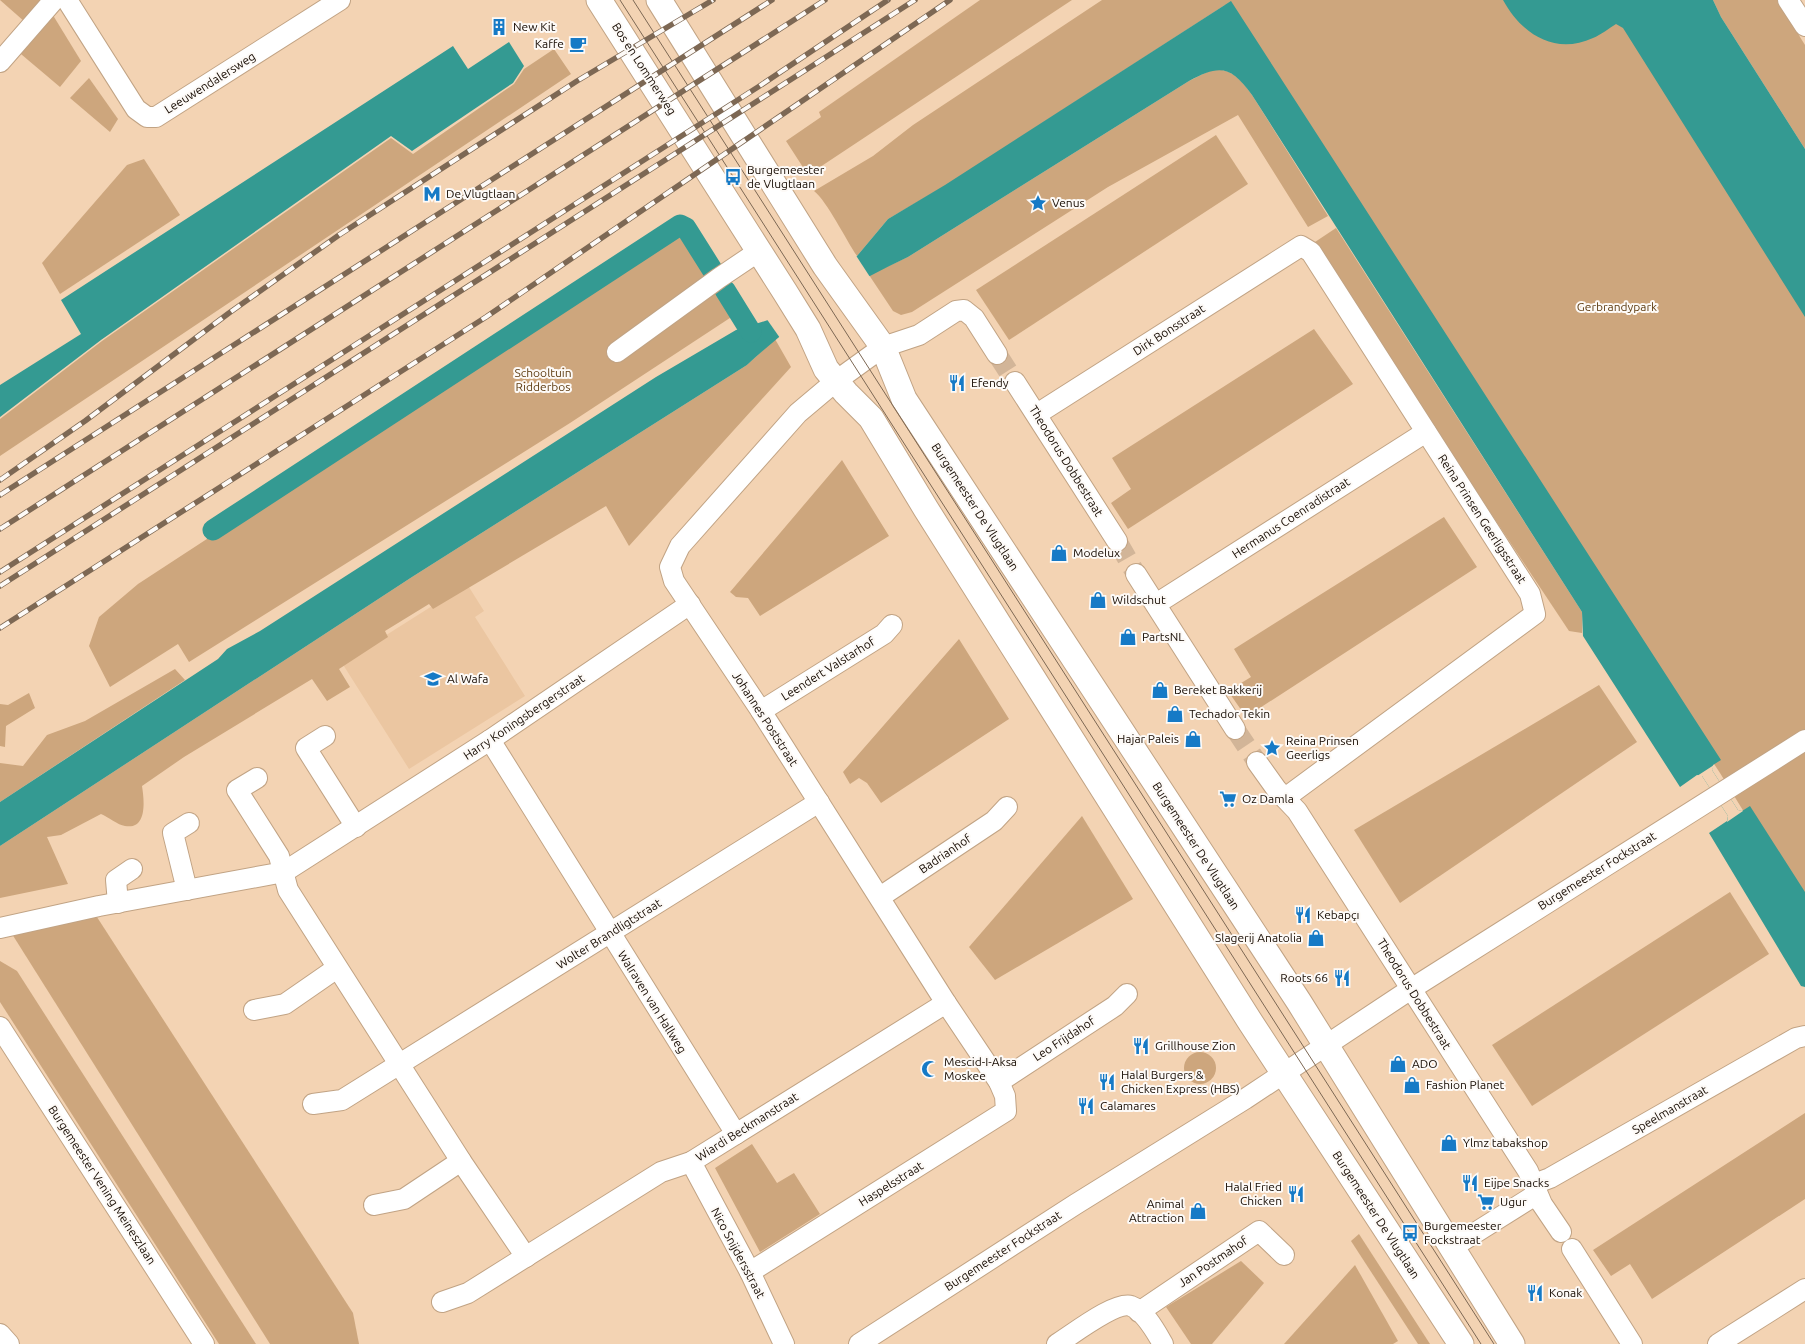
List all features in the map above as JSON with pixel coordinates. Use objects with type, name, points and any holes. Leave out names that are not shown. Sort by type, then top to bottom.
[{"type":"main road","name":"Bos en Lommerweg","points":[[599,0],[689,139]]},
{"type":"main road","name":"Burgemeester De Vlugtlaan","points":[[659,0],[825,266],[849,303],[883,347],[904,400],[1326,1046],[1512,1344]]},
{"type":"main road","name":"Burgemeester De Vlugtlaan","points":[[689,139],[808,330],[818,354],[836,381],[871,418],[937,526],[1284,1074],[1461,1344]]},
{"type":"street","points":[[0,62],[54,0]]},
{"type":"street","name":"Leeuwendalersweg","points":[[67,0],[136,109],[147,116],[156,117],[340,0]]},
{"type":"street","points":[[1788,0],[1805,26]]},
{"type":"street","name":"Dirk Bonsstraat","points":[[1037,414],[1301,246]]},
{"type":"street","name":"Reina Prinsen Geerligsstraat","points":[[1285,798],[1535,614],[1530,594],[1311,252],[1301,246]]},
{"type":"street","points":[[617,352],[718,278],[760,252]]},
{"type":"street","points":[[836,381],[883,347],[919,335],[956,311],[964,310],[974,318],[997,354]]},
{"type":"street","name":"Johannes Poststraat","points":[[836,381],[798,413],[680,546],[670,567],[674,582],[761,711],[946,1004],[999,1082]]},
{"type":"street","name":"Theodorus Dobbestraat","points":[[1015,382],[1117,541]]},
{"type":"street","name":"Hermanus Coenradistraat","points":[[1156,604],[1426,432]]},
{"type":"street","points":[[1136,574],[1235,729]]},
{"type":"street","name":"Harry Koningsbergerstraat","points":[[0,928],[118,903],[284,872],[490,740],[690,604]]},
{"type":"street","name":"Leendert Valstarhof","points":[[761,711],[884,634],[892,625]]},
{"type":"street","points":[[325,736],[306,748],[356,827]]},
{"type":"street","name":"Walraven van Hallweg","points":[[490,740],[736,1134]]},
{"type":"street","name":"Burgemeester Fockstraat","points":[[859,1344],[1284,1074],[1411,989],[1805,740]]},
{"type":"street","name":"Theodorus Dobbestraat","points":[[1257,762],[1297,811],[1528,1171],[1536,1189],[1561,1232]]},
{"type":"street","points":[[257,778],[237,790],[279,856],[288,890],[461,1161],[526,1257]]},
{"type":"street","name":"Wolter Brandligtstraat","points":[[313,1104],[342,1100],[819,802]]},
{"type":"street","name":"Badrianhof","points":[[880,897],[994,821],[1007,807]]},
{"type":"street","points":[[187,890],[173,833],[189,823]]},
{"type":"street","points":[[118,903],[116,880],[132,869]]},
{"type":"street","points":[[254,1010],[285,1004],[337,968]]},
{"type":"street","name":"Leo Frijdahof","points":[[999,1082],[1115,1006],[1127,994]]},
{"type":"street","name":"Wiardi Beckmanstraat","points":[[442,1302],[468,1293],[661,1172],[691,1162],[946,1004]]},
{"type":"street","name":"Burgemeester Vening Meineszlaan","points":[[0,1027],[204,1344]]},
{"type":"street","name":"Speelmanstraat","points":[[1451,1248],[1550,1178],[1800,1037]]},
{"type":"street","name":"Haspelsstraat","points":[[750,1272],[1006,1111],[1005,1096],[999,1082]]},
{"type":"street","points":[[374,1205],[404,1199],[461,1161]]},
{"type":"street","name":"Nico Snijdersstraat","points":[[691,1162],[750,1272],[784,1344]]},
{"type":"street","name":"Jan Postmahof","points":[[1140,1312],[1258,1231],[1284,1255]]},
{"type":"street","points":[[1572,1249],[1632,1344]]},
{"type":"street","points":[[1718,1344],[1805,1289]]},
{"type":"street","points":[[1057,1344],[1117,1306],[1130,1306],[1140,1312],[1163,1344]]},
{"type":"street","points":[[0,1334],[9,1344]]},
{"type":"shaded area","name":"Al Wafa","points":[[467,584],[484,611],[475,617],[525,696],[409,769],[342,663]]},
{"type":"green space","points":[[0,0],[45,0],[25,22]]},
{"type":"green space","points":[[980,0],[1072,0],[808,175],[786,141],[821,117],[819,112]]},
{"type":"green space","name":"Gerbrandypark","points":[[1102,0],[1625,0],[1805,285],[1805,911],[1720,773],[1507,450],[1225,5],[945,186],[888,219],[857,256],[830,212],[814,191],[873,156],[913,125]]},
{"type":"green space","points":[[1713,0],[1777,0],[1805,45],[1805,149],[1721,17]]},
{"type":"green space","points":[[51,12],[81,61],[60,87],[15,49]]},
{"type":"green space","points":[[554,49],[571,74],[0,456],[0,419],[102,341],[391,138],[413,154],[514,84],[524,69]]},
{"type":"green space","points":[[1218,69],[1234,75],[1252,95],[1328,216],[1308,227],[1238,115],[1108,187],[912,312],[901,315],[893,311],[869,275],[908,257],[1189,81],[1209,71]]},
{"type":"green space","points":[[89,78],[118,119],[110,132],[70,98]]},
{"type":"green space","points":[[1216,135],[1248,184],[1009,340],[976,290]]},
{"type":"green space","points":[[144,159],[180,215],[60,294],[42,263],[127,165]]},
{"type":"green space","name":"Schooltuin Ridderbos","points":[[683,228],[736,314],[570,423],[189,662],[178,644],[110,687],[89,646],[99,617],[138,584]]},
{"type":"green space","points":[[1336,228],[1582,612],[1582,633],[1569,631],[1312,244]]},
{"type":"green space","points":[[1314,329],[1353,384],[1128,529],[1111,503],[1131,489],[1112,458]]},
{"type":"green space","points":[[775,339],[791,367],[629,546],[606,506],[433,609],[429,604],[385,631],[388,637],[339,669],[350,687],[327,701],[312,679],[184,757],[142,786],[144,805],[141,819],[138,823],[132,826],[125,826],[101,814],[61,835],[47,837],[68,884],[0,898],[0,846],[412,577],[747,365]]},
{"type":"green space","points":[[842,460],[889,536],[760,616],[748,598],[736,597],[730,592]]},
{"type":"green space","points":[[1444,517],[1477,567],[1246,717],[1228,691],[1251,677],[1234,649]]},
{"type":"green space","points":[[959,639],[1009,719],[881,803],[867,783],[859,778],[850,784],[843,772]]},
{"type":"green space","points":[[175,669],[185,680],[0,802],[0,763],[23,766],[47,735],[85,721]]},
{"type":"green space","points":[[1599,685],[1637,742],[1400,903],[1354,830]]},
{"type":"green space","points":[[29,693],[35,708],[6,726],[5,747],[0,746],[0,704],[8,705]]},
{"type":"green space","points":[[1082,816],[1133,899],[995,980],[969,947]]},
{"type":"green space","points":[[1730,892],[1769,954],[1532,1106],[1492,1045]]},
{"type":"green space","points":[[95,914],[353,1313],[359,1344],[270,1344],[12,934]]},
{"type":"green space","points":[[0,961],[17,971],[256,1344],[219,1344],[0,1002]]},
{"type":"green space","points":[[1200,1052],[1206,1053],[1211,1057],[1215,1062],[1215,1074],[1211,1079],[1206,1083],[1200,1084],[1194,1083],[1189,1079],[1185,1074],[1184,1068],[1185,1062],[1189,1057],[1194,1053]]},
{"type":"green space","points":[[1805,1113],[1805,1199],[1652,1299],[1630,1264],[1611,1276],[1593,1250]]},
{"type":"green space","points":[[752,1144],[777,1183],[794,1173],[820,1214],[760,1252],[715,1168]]},
{"type":"green space","points":[[1359,1234],[1430,1344],[1418,1344],[1351,1241]]},
{"type":"green space","points":[[1241,1261],[1264,1283],[1212,1344],[1191,1344],[1166,1307]]},
{"type":"green space","points":[[1355,1265],[1398,1341],[1393,1344],[1284,1344]]},
{"type":"water","points":[[1503,0],[1713,0],[1721,17],[1805,149],[1805,317],[1623,28],[1616,24],[1596,37],[1579,43],[1552,43],[1529,31],[1510,12]]},
{"type":"water","points":[[1231,1],[1721,760],[1713,765],[1712,770],[1738,810],[1742,811],[1750,806],[1805,892],[1805,987],[1801,986],[1709,833],[1727,821],[1728,816],[1702,776],[1697,775],[1680,787],[1583,636],[1582,612],[1252,95],[1245,85],[1231,73],[1217,70],[1189,81],[908,257],[844,291],[784,333],[747,365],[412,577],[0,846],[0,802],[218,659],[227,649],[260,631],[656,377],[736,330],[768,320],[857,256],[888,219],[945,185]]},
{"type":"water","points":[[509,42],[524,66],[513,83],[412,151],[391,136],[101,340],[0,417],[0,385],[81,334],[61,300],[453,46],[468,69]]},
{"type":"pier","points":[[855,254],[870,277],[780,338],[766,318]]},
{"type":"pier","points":[[1714,765],[1712,770],[1738,810],[1743,811],[1727,822],[1728,816],[1702,776],[1697,776]]},
{"type":"waterway","points":[[213,530],[680,225],[686,228],[713,271]]},
{"type":"waterway","points":[[725,290],[751,332]]},
{"type":"tunnel","points":[[997,354],[1015,382]]},
{"type":"tunnel","points":[[1117,541],[1136,574]]},
{"type":"tunnel","points":[[1235,729],[1257,762]]},
{"type":"tram line","points":[[620,0],[1481,1344]]},
{"type":"tram line","points":[[633,0],[1494,1344]]},
{"type":"railway","points":[[0,480],[85,421],[229,313],[339,235],[577,81],[713,0]]},
{"type":"railway","points":[[0,495],[772,0]]},
{"type":"railway","points":[[0,529],[825,0]]},
{"type":"railway","points":[[0,572],[758,87],[888,0]]},
{"type":"railway","points":[[0,586],[915,0]]},
{"type":"railway","points":[[0,628],[486,317],[950,0]]},
{"type":"place","name":"New Kit","points":[[499,27]]},
{"type":"place","name":"Kaffe","points":[[578,44]]},
{"type":"place","name":"Burgemeester de Vlugtlaan","points":[[733,177]]},
{"type":"place","name":"De Vlugtlaan","points":[[432,194]]},
{"type":"place","name":"Venus","points":[[1038,203]]},
{"type":"place","name":"Efendy","points":[[957,383]]},
{"type":"place","name":"Modelux","points":[[1059,553]]},
{"type":"place","name":"Wildschut","points":[[1098,600]]},
{"type":"place","name":"PartsNL","points":[[1128,637]]},
{"type":"place","name":"Al Wafa","points":[[433,679]]},
{"type":"place","name":"Bereket Bakkerij","points":[[1160,690]]},
{"type":"place","name":"Techador Tekin","points":[[1175,714]]},
{"type":"place","name":"Hajar Paleis","points":[[1193,739]]},
{"type":"place","name":"Reina Prinsen Geerligs","points":[[1272,748]]},
{"type":"place","name":"Oz Damla","points":[[1228,799]]},
{"type":"place","name":"Kebapçı","points":[[1303,915]]},
{"type":"place","name":"Slagerij Anatolia","points":[[1316,938]]},
{"type":"place","name":"Roots 66","points":[[1342,978]]},
{"type":"place","name":"Grillhouse Zion","points":[[1141,1046]]},
{"type":"place","name":"ADO","points":[[1398,1064]]},
{"type":"place","name":"Mescid-I-Aksa Moskee","points":[[930,1069]]},
{"type":"place","name":"Halal Burgers & Chicken Express (HBS)","points":[[1107,1082]]},
{"type":"place","name":"Fashion Planet","points":[[1412,1085]]},
{"type":"place","name":"Calamares","points":[[1086,1106]]},
{"type":"place","name":"Ylmz tabakshop","points":[[1449,1143]]},
{"type":"place","name":"Eijpe Snacks","points":[[1470,1183]]},
{"type":"place","name":"Halal Fried Chicken","points":[[1296,1194]]},
{"type":"place","name":"Ugur","points":[[1486,1202]]},
{"type":"place","name":"Animal Attraction","points":[[1198,1211]]},
{"type":"place","name":"Burgemeester Fockstraat","points":[[1410,1233]]},
{"type":"place","name":"Konak","points":[[1535,1293]]}]
